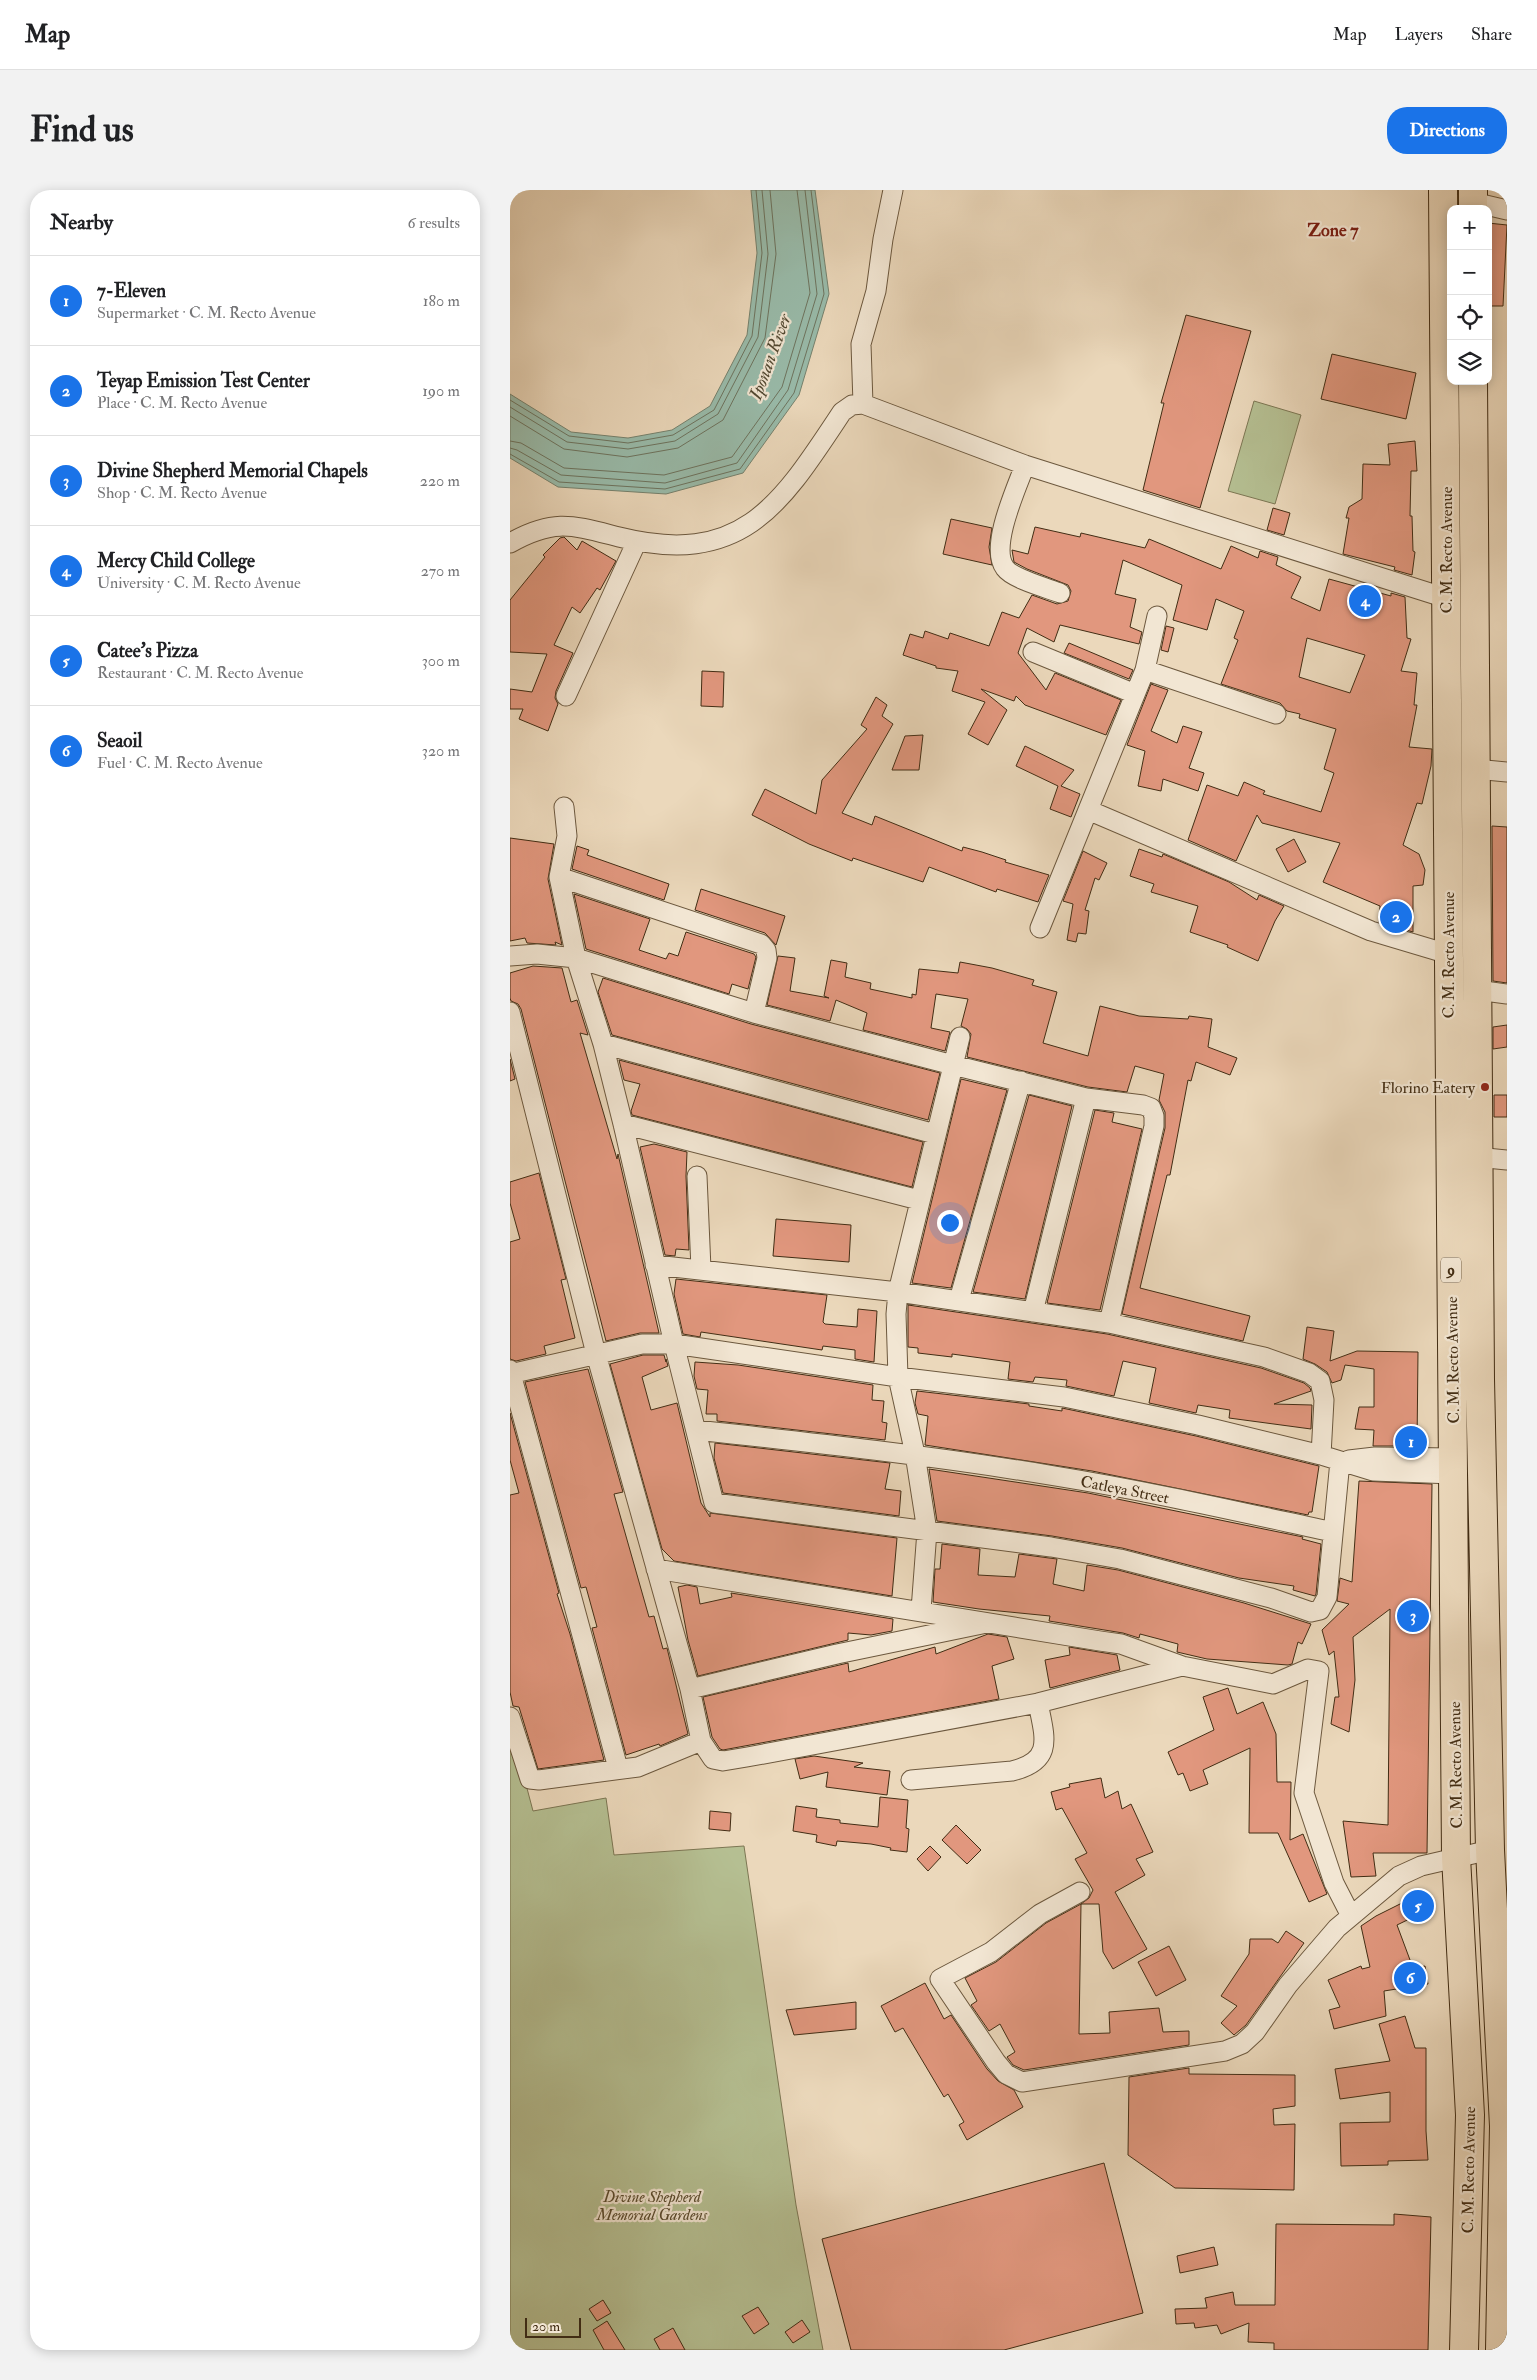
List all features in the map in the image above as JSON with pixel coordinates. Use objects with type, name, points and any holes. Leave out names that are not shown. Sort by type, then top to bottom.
[{"type":"highway","name":"C. M. Recto Avenue","points":[[1444,190],[1456,1857],[1470,2115],[1464,2350]]},
{"type":"highway","name":"C. M. Recto Avenue","points":[[1473,385],[1480,1156],[1480,1379],[1490,1850],[1506,2126],[1504,2313],[1500,2350]]},
{"type":"street","points":[[863,404],[861,344],[876,291],[883,239],[893,190]]},
{"type":"street","points":[[1473,200],[1507,210]]},
{"type":"street","points":[[510,543],[529,532],[565,524],[637,541],[661,544],[709,542],[733,533],[754,522],[776,504],[793,484],[842,412],[852,406],[863,404],[1025,465],[1446,598]]},
{"type":"street","points":[[1025,465],[1009,506],[1000,544],[1004,567],[1011,573],[1060,593]]},
{"type":"street","points":[[566,696],[637,541]]},
{"type":"street","points":[[1040,928],[1145,670],[1157,616]]},
{"type":"street","points":[[1033,652],[1135,694]]},
{"type":"street","points":[[1145,670],[1276,714]]},
{"type":"street","points":[[1475,769],[1507,772]]},
{"type":"street","points":[[564,807],[567,836],[559,877],[576,958],[603,1044],[674,1344],[714,1502],[1051,1547],[1129,1560],[1271,1598],[1311,1612],[1320,1610],[1327,1597],[1340,1461]]},
{"type":"street","points":[[1088,810],[1371,931],[1448,954]]},
{"type":"street","points":[[559,877],[762,944],[766,950],[767,958],[754,1012]]},
{"type":"street","points":[[510,956],[546,954],[576,958],[754,1012],[952,1065],[1086,1098],[1151,1108],[1154,1116],[1154,1126],[1109,1324]]},
{"type":"street","points":[[1477,990],[1507,994]]},
{"type":"street","points":[[510,1012],[596,1354],[690,1689],[701,1741],[714,1759],[723,1761],[1038,1704],[1182,1666]]},
{"type":"street","points":[[921,1610],[926,1531],[915,1454],[898,1377],[896,1314],[898,1292],[919,1200],[960,1036]]},
{"type":"street","points":[[603,1044],[935,1134]]},
{"type":"street","points":[[960,1300],[1020,1081]]},
{"type":"street","points":[[1033,1312],[1086,1098]]},
{"type":"street","points":[[623,1124],[919,1200]]},
{"type":"street","points":[[1450,1155],[1480,1156],[1507,1160]]},
{"type":"street","points":[[697,1176],[701,1269]]},
{"type":"street","points":[[655,1265],[960,1300],[1109,1324],[1264,1357],[1315,1377],[1320,1381],[1323,1389],[1321,1454]]},
{"type":"street","points":[[618,1768],[510,1373],[642,1344],[674,1344],[898,1377],[1064,1396],[1321,1454],[1340,1461],[1375,1457],[1453,1466]]},
{"type":"street","name":"Catleya Street","points":[[696,1430],[915,1454],[1115,1486],[1333,1532]]},
{"type":"street","points":[[656,1568],[1121,1644],[1182,1666],[1273,1684],[1308,1669],[1319,1671],[1304,1793],[1334,1883],[1351,1916]]},
{"type":"street","points":[[690,1689],[837,1654],[992,1622]]},
{"type":"street","points":[[911,1780],[1027,1768],[1041,1756],[1043,1743],[1038,1704]]},
{"type":"street","points":[[510,1718],[530,1779],[548,1781],[650,1763],[701,1741]]},
{"type":"street","points":[[1080,1892],[1040,1914],[991,1952],[940,1979],[996,2062],[1006,2074],[1022,2082],[1042,2081],[1225,2051],[1242,2044],[1265,2020],[1288,1985],[1337,1928],[1399,1876],[1416,1867],[1490,1850]]},
{"type":"green space","points":[[1254,401],[1301,415],[1275,504],[1228,491]]},
{"type":"green space","name":"Divine Shepherd Memorial Gardens","points":[[510,1724],[533,1811],[606,1798],[614,1855],[744,1846],[796,2205],[823,2350],[510,2350]]},
{"type":"water","name":"Iponan River","points":[[751,190],[815,190],[829,294],[799,395],[743,473],[666,494],[558,487],[510,458],[510,394],[571,432],[628,438],[672,430],[710,406],[747,335],[757,253]]},
{"type":"building","points":[[1492,223],[1507,225],[1503,306],[1492,306]]},
{"type":"building","points":[[1186,315],[1251,331],[1200,508],[1143,490],[1164,403],[1161,403]]},
{"type":"building","points":[[1332,354],[1416,373],[1406,419],[1321,399]]},
{"type":"building","points":[[1415,441],[1417,471],[1411,471],[1410,516],[1412,516],[1413,551],[1415,552],[1412,575],[1394,570],[1395,567],[1343,554],[1349,518],[1346,518],[1349,507],[1362,499],[1363,464],[1390,465],[1388,444]]},
{"type":"building","points":[[1273,508],[1290,513],[1284,535],[1267,530]]},
{"type":"building","points":[[951,519],[992,528],[989,547],[992,565],[943,554]]},
{"type":"building","points":[[1035,527],[1080,537],[1081,533],[1145,548],[1149,539],[1221,569],[1231,546],[1258,558],[1260,551],[1278,557],[1276,565],[1301,577],[1291,598],[1320,611],[1329,579],[1391,596],[1391,593],[1405,597],[1407,638],[1411,639],[1401,671],[1417,673],[1414,705],[1417,705],[1409,747],[1432,749],[1431,766],[1422,804],[1417,803],[1403,845],[1419,854],[1425,870],[1423,885],[1413,886],[1413,932],[1379,922],[1380,906],[1323,882],[1340,843],[1262,823],[1257,815],[1236,861],[1188,840],[1207,785],[1238,796],[1244,782],[1265,791],[1263,794],[1321,812],[1334,773],[1324,769],[1336,729],[1299,718],[1300,714],[1287,711],[1280,703],[1221,684],[1238,640],[1234,638],[1244,611],[1216,599],[1207,630],[1173,620],[1182,585],[1123,560],[1115,594],[1136,599],[1130,627],[1142,632],[1139,644],[1060,625],[1054,642],[1027,628],[1018,653],[1046,690],[1055,673],[1121,700],[1106,735],[1025,705],[1016,696],[1014,701],[981,689],[1007,710],[988,745],[968,734],[985,702],[952,691],[958,671],[936,668],[936,666],[903,655],[910,634],[923,638],[925,631],[948,639],[950,633],[989,646],[1002,612],[1019,618],[1032,595],[1057,604],[1068,601],[1071,591],[1068,585],[1014,562],[1012,550],[1028,554]],"holes":[[[1307,638],[1365,655],[1350,693],[1299,677]]]},
{"type":"building","points":[[564,537],[577,550],[582,541],[616,561],[600,590],[597,588],[580,613],[572,607],[554,645],[573,653],[556,691],[555,698],[558,704],[548,731],[519,719],[523,709],[510,709],[510,689],[532,692],[547,654],[510,652],[510,600],[545,557],[543,555],[560,538]]},
{"type":"building","points":[[1166,626],[1174,628],[1168,652],[1161,650]]},
{"type":"building","points":[[1069,643],[1133,670],[1129,679],[1064,653]]},
{"type":"building","points":[[702,671],[724,672],[723,707],[701,706]]},
{"type":"building","points":[[1151,684],[1168,690],[1151,731],[1177,743],[1183,726],[1202,732],[1189,768],[1204,773],[1198,791],[1163,779],[1161,791],[1138,786],[1145,751],[1127,745]]},
{"type":"building","points":[[876,697],[887,705],[882,716],[893,724],[842,813],[872,825],[875,816],[962,851],[963,847],[982,852],[1006,860],[1005,862],[1049,875],[1038,902],[997,889],[996,892],[929,867],[923,882],[853,858],[852,861],[809,844],[752,815],[765,789],[816,814],[822,780],[867,729],[861,725]]},
{"type":"building","points":[[923,735],[919,770],[892,770],[905,736]]},
{"type":"building","points":[[1025,746],[1074,770],[1061,786],[1080,794],[1071,817],[1050,809],[1058,786],[1016,766]]},
{"type":"building","points":[[1492,826],[1507,827],[1507,983],[1493,981]]},
{"type":"building","points":[[510,838],[554,844],[548,879],[562,945],[555,942],[556,945],[527,943],[525,938],[510,941]]},
{"type":"building","points":[[1294,839],[1306,862],[1288,872],[1276,849]]},
{"type":"building","points":[[577,846],[589,850],[587,855],[669,884],[664,900],[572,869]]},
{"type":"building","points":[[1139,849],[1162,857],[1163,854],[1229,882],[1257,900],[1259,895],[1284,906],[1275,921],[1258,961],[1227,947],[1228,945],[1190,932],[1198,906],[1151,892],[1154,884],[1130,876]]},
{"type":"building","points":[[1083,851],[1107,863],[1099,880],[1095,878],[1085,910],[1089,911],[1086,934],[1078,933],[1076,942],[1067,940],[1073,904],[1063,901]]},
{"type":"building","points":[[701,889],[785,916],[776,945],[765,933],[695,910]]},
{"type":"building","points":[[574,894],[650,919],[639,950],[666,959],[669,953],[678,956],[686,932],[754,954],[756,957],[748,989],[732,984],[729,994],[586,949]]},
{"type":"building","points":[[778,956],[795,958],[790,991],[829,998],[824,996],[831,960],[847,963],[845,977],[871,983],[870,989],[912,998],[912,994],[916,995],[919,969],[958,973],[960,962],[992,968],[1034,980],[1032,985],[1057,992],[1043,1043],[1088,1056],[1100,1006],[1139,1016],[1188,1019],[1189,1016],[1212,1019],[1208,1047],[1237,1058],[1230,1075],[1196,1062],[1191,1081],[1188,1080],[1170,1175],[1167,1175],[1140,1288],[1250,1316],[1243,1341],[1122,1314],[1165,1128],[1165,1112],[1159,1100],[1164,1074],[1135,1066],[1127,1092],[1088,1087],[967,1057],[971,1034],[961,1026],[968,999],[936,994],[931,1028],[950,1032],[945,1051],[863,1030],[867,1013],[836,1000],[830,1021],[767,1005]]},
{"type":"building","points":[[533,966],[562,968],[571,1002],[577,1000],[588,1035],[580,1033],[617,1159],[618,1154],[659,1333],[640,1333],[606,1341],[521,1009],[510,998],[510,973]]},
{"type":"building","points":[[603,978],[751,1024],[940,1073],[928,1120],[612,1035],[598,992]]},
{"type":"building","points":[[1507,1025],[1507,1047],[1493,1049],[1493,1027]]},
{"type":"building","points":[[510,1059],[515,1079],[510,1081]]},
{"type":"building","points":[[619,1060],[923,1142],[912,1187],[632,1115],[631,1111],[640,1084],[624,1080]]},
{"type":"building","points":[[961,1079],[1007,1090],[951,1288],[912,1283]]},
{"type":"building","points":[[1029,1095],[1072,1106],[1025,1299],[973,1292]]},
{"type":"building","points":[[1494,1095],[1507,1095],[1507,1117],[1494,1117]]},
{"type":"building","points":[[1095,1110],[1114,1113],[1112,1122],[1142,1129],[1100,1310],[1047,1303]]},
{"type":"building","points":[[654,1144],[687,1152],[689,1250],[676,1249],[675,1256],[665,1255],[640,1147]]},
{"type":"building","points":[[539,1173],[566,1279],[561,1280],[575,1338],[544,1346],[546,1354],[516,1361],[510,1359],[510,1242],[520,1239],[510,1203],[510,1182]]},
{"type":"building","points":[[776,1219],[851,1225],[849,1262],[773,1256]]},
{"type":"building","points":[[676,1279],[827,1295],[823,1322],[825,1324],[857,1327],[858,1309],[877,1311],[874,1362],[855,1359],[855,1350],[823,1346],[822,1350],[701,1332],[700,1337],[683,1334],[674,1294]]},
{"type":"building","points":[[908,1305],[1107,1334],[1261,1368],[1304,1383],[1310,1388],[1311,1391],[1274,1404],[1312,1405],[1311,1429],[1229,1418],[1230,1410],[1198,1405],[1196,1413],[1149,1403],[1156,1368],[1123,1361],[1114,1396],[1066,1386],[1067,1380],[1035,1377],[1033,1382],[1008,1379],[1010,1362],[952,1354],[952,1357],[918,1353],[918,1348],[908,1347]]},
{"type":"building","points":[[1307,1327],[1334,1331],[1330,1361],[1357,1351],[1418,1352],[1417,1446],[1373,1446],[1374,1430],[1355,1429],[1359,1407],[1374,1407],[1374,1369],[1345,1365],[1341,1380],[1332,1383],[1327,1372],[1303,1359]]},
{"type":"building","points":[[643,1355],[664,1355],[666,1362],[666,1359],[668,1366],[642,1377],[651,1410],[677,1403],[701,1503],[710,1517],[710,1513],[897,1538],[892,1596],[674,1561],[662,1549],[610,1364]]},
{"type":"building","points":[[695,1362],[738,1365],[873,1385],[872,1400],[884,1401],[882,1422],[887,1423],[885,1440],[717,1421],[717,1414],[706,1414],[708,1390],[697,1389],[694,1376]]},
{"type":"building","points":[[588,1369],[623,1492],[614,1494],[649,1617],[654,1616],[663,1649],[667,1648],[688,1734],[660,1746],[659,1744],[626,1755],[592,1628],[597,1627],[586,1587],[581,1588],[525,1382]]},
{"type":"building","points":[[917,1391],[1029,1404],[1029,1406],[1062,1411],[1062,1408],[1196,1436],[1319,1466],[1312,1512],[1309,1512],[1308,1515],[1092,1471],[925,1445],[928,1416],[918,1414],[915,1403]]},
{"type":"building","points":[[510,1413],[559,1593],[557,1594],[570,1634],[604,1760],[538,1769],[519,1707],[513,1706],[510,1692],[510,1495],[519,1493],[510,1460]]},
{"type":"building","points":[[715,1443],[890,1463],[885,1489],[901,1491],[899,1516],[723,1493],[714,1458]]},
{"type":"building","points":[[929,1469],[1088,1493],[1303,1537],[1302,1539],[1321,1544],[1316,1594],[1315,1596],[1293,1590],[1294,1586],[1239,1578],[1122,1548],[1052,1536],[937,1521]]},
{"type":"building","points":[[1359,1481],[1432,1484],[1427,1853],[1373,1853],[1376,1876],[1351,1877],[1343,1821],[1388,1825],[1390,1609],[1353,1637],[1355,1680],[1349,1732],[1331,1724],[1335,1697],[1339,1697],[1334,1651],[1329,1655],[1322,1630],[1349,1604],[1337,1601],[1340,1578],[1352,1582]]},
{"type":"building","points":[[942,1544],[980,1549],[978,1575],[1015,1577],[1019,1554],[1057,1559],[1053,1584],[1084,1591],[1087,1565],[1118,1570],[1244,1603],[1311,1624],[1302,1644],[1298,1642],[1292,1664],[1288,1665],[1207,1659],[1177,1652],[1178,1644],[1140,1634],[1139,1638],[1123,1633],[1049,1621],[1050,1616],[933,1602],[935,1569],[940,1569]]},
{"type":"building","points":[[687,1585],[697,1587],[700,1604],[732,1597],[731,1593],[893,1619],[892,1631],[871,1635],[848,1633],[848,1640],[698,1676],[688,1640],[678,1587]]},
{"type":"building","points":[[988,1634],[1007,1637],[1014,1659],[992,1666],[999,1699],[723,1750],[720,1749],[712,1737],[703,1697],[848,1663],[849,1672],[935,1647],[936,1654]]},
{"type":"building","points":[[1069,1647],[1117,1655],[1120,1670],[1050,1688],[1045,1660],[1070,1655]]},
{"type":"building","points":[[1228,1688],[1237,1714],[1263,1702],[1276,1734],[1277,1782],[1291,1782],[1290,1840],[1303,1834],[1327,1894],[1309,1902],[1278,1833],[1249,1833],[1250,1748],[1203,1770],[1208,1784],[1190,1791],[1183,1773],[1178,1775],[1168,1752],[1214,1730],[1203,1697]]},
{"type":"building","points":[[814,1756],[863,1763],[854,1767],[890,1771],[887,1795],[826,1787],[828,1772],[800,1779],[795,1759]]},
{"type":"building","points":[[1101,1778],[1105,1798],[1118,1791],[1122,1809],[1131,1804],[1153,1852],[1136,1859],[1145,1875],[1115,1892],[1147,1949],[1113,1969],[1103,1952],[1099,1904],[1081,1904],[1089,1898],[1093,1890],[1075,1859],[1087,1853],[1062,1808],[1056,1810],[1051,1792],[1070,1787],[1069,1784]]},
{"type":"building","points":[[880,1797],[908,1800],[906,1828],[909,1829],[907,1852],[890,1850],[891,1848],[871,1844],[837,1841],[836,1846],[816,1842],[817,1835],[793,1831],[796,1806],[817,1809],[816,1817],[840,1820],[840,1823],[878,1827]]},
{"type":"building","points":[[710,1811],[731,1813],[730,1831],[709,1829]]},
{"type":"building","points":[[956,1825],[981,1850],[967,1864],[942,1840]]},
{"type":"building","points":[[930,1846],[941,1857],[928,1871],[917,1859]]},
{"type":"building","points":[[1426,1891],[1434,1907],[1397,1925],[1413,1968],[1425,1966],[1428,1984],[1384,1991],[1386,2016],[1334,2029],[1329,2010],[1340,2007],[1328,1980],[1361,1966],[1362,1969],[1370,1967],[1361,1926],[1376,1916]]},
{"type":"building","points":[[1081,1904],[1079,2034],[1110,2033],[1109,2012],[1159,2008],[1163,2032],[1189,2031],[1189,2045],[1024,2070],[1013,2065],[1007,2057],[1015,2052],[1000,2024],[989,2031],[971,2005],[977,2001],[965,1978],[996,1962],[1046,1923]]},
{"type":"building","points":[[1286,1931],[1304,1943],[1246,2025],[1234,2035],[1221,2023],[1237,2006],[1221,1996],[1249,1954],[1250,1939],[1272,1939],[1278,1943]]},
{"type":"building","points":[[1169,1946],[1186,1980],[1156,1996],[1138,1962]]},
{"type":"building","points":[[925,1983],[944,2019],[951,2015],[987,2069],[998,2081],[1014,2090],[1023,2107],[967,2140],[959,2125],[964,2122],[948,2094],[944,2097],[903,2028],[895,2032],[881,2006]]},
{"type":"building","points":[[856,2002],[856,2029],[794,2035],[786,2010]]},
{"type":"building","points":[[1405,2016],[1415,2048],[1426,2048],[1428,2160],[1388,2161],[1388,2165],[1341,2166],[1340,2123],[1390,2122],[1390,2092],[1340,2099],[1335,2069],[1390,2061],[1379,2024]]},
{"type":"building","points":[[1189,2068],[1189,2074],[1295,2075],[1295,2106],[1273,2109],[1274,2125],[1295,2124],[1294,2190],[1175,2188],[1128,2155],[1129,2077]]},
{"type":"building","points":[[1104,2163],[1143,2313],[1004,2350],[851,2350],[822,2239]]},
{"type":"building","points":[[1394,2214],[1431,2217],[1428,2350],[1274,2350],[1274,2343],[1248,2342],[1249,2323],[1221,2334],[1217,2325],[1195,2328],[1194,2323],[1176,2324],[1175,2309],[1207,2308],[1205,2298],[1233,2292],[1235,2305],[1275,2305],[1276,2224],[1394,2225]]},
{"type":"building","points":[[1214,2247],[1218,2265],[1180,2273],[1177,2256]]},
{"type":"building","points":[[603,2300],[611,2313],[597,2321],[589,2309]]},
{"type":"building","points":[[758,2307],[769,2324],[754,2334],[742,2316]]},
{"type":"building","points":[[802,2320],[810,2332],[793,2343],[785,2332]]},
{"type":"building","points":[[607,2321],[625,2350],[604,2350],[593,2330]]},
{"type":"building","points":[[673,2328],[685,2350],[660,2350],[654,2339]]},
{"type":"place","name":"Mercy Child College","points":[[1365,601]]},
{"type":"place","name":"Teyap Emission Test Center","points":[[1396,917]]},
{"type":"place","name":"Florino Eatery","points":[[1485,1087]]},
{"type":"place","name":"7-Eleven","points":[[1411,1442]]},
{"type":"place","name":"Divine Shepherd Memorial Chapels","points":[[1413,1616]]},
{"type":"place","name":"Catee's Pizza","points":[[1418,1906]]},
{"type":"place","name":"Seaoil","points":[[1410,1978]]},
{"type":"district","name":"Zone 7","points":[[1333,230]]}]
